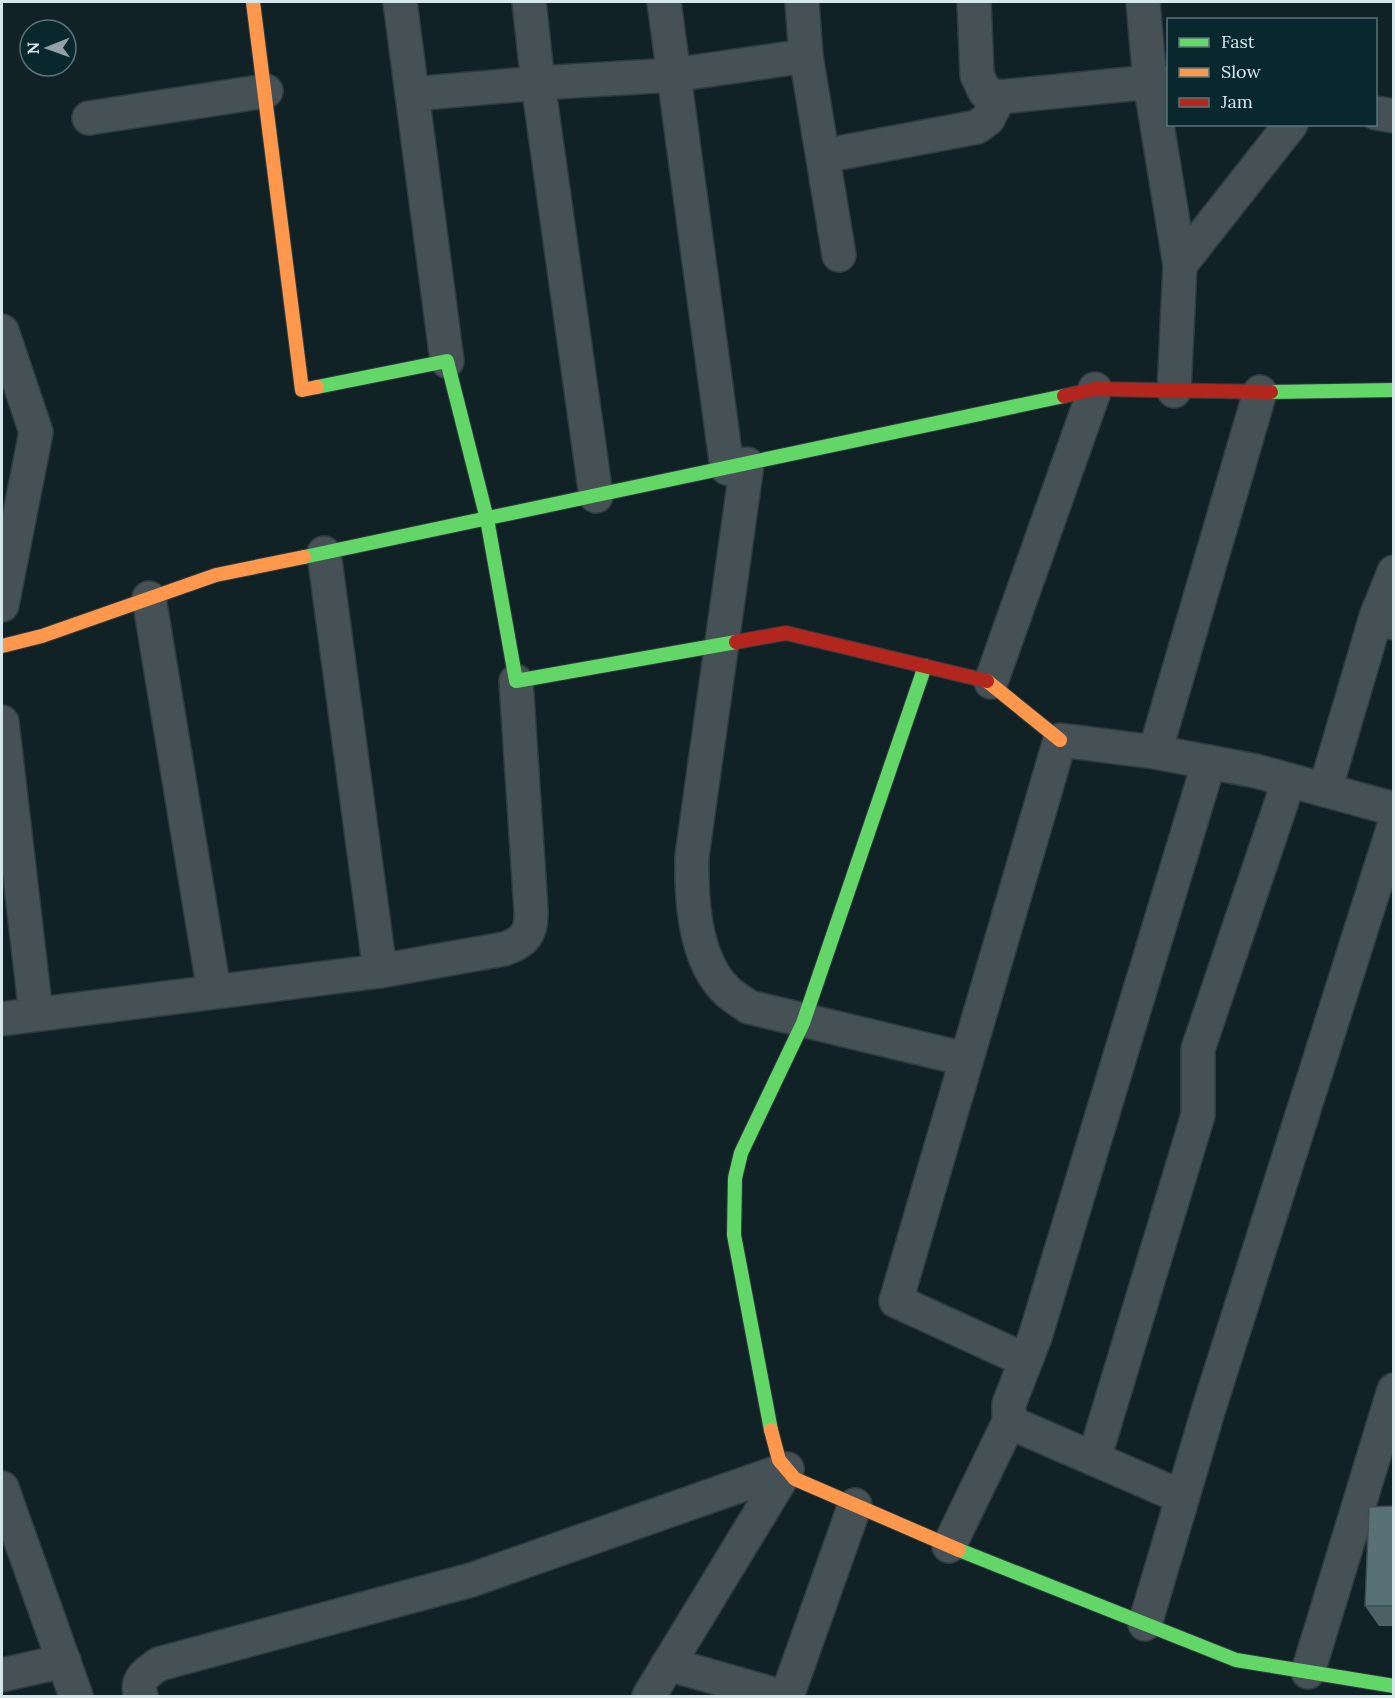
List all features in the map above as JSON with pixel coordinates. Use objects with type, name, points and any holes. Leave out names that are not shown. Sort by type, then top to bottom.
[{"type":"street","points":[[253,2],[302,390],[447,361]]},
{"type":"street","points":[[2,1019],[380,970],[504,949],[521,943],[532,928],[516,681],[487,519],[447,361],[400,2]]},
{"type":"street","points":[[529,2],[538,83],[596,496]]},
{"type":"street","points":[[664,2],[673,75],[737,466],[720,645],[692,856],[691,900],[706,960],[726,990],[749,1007],[803,1023],[965,1059]]},
{"type":"street","points":[[802,2],[806,56],[839,255]]},
{"type":"street","points":[[974,2],[977,75],[985,92],[999,97],[1159,82]]},
{"type":"street","points":[[1143,2],[1159,82],[1180,265],[1174,391]]},
{"type":"street","points":[[412,94],[538,83],[673,75],[806,56]]},
{"type":"street","points":[[89,118],[266,92]]},
{"type":"street","points":[[823,156],[963,132],[977,127],[988,119],[999,97]]},
{"type":"street","points":[[1377,113],[1394,116]]},
{"type":"street","points":[[1180,265],[1289,126]]},
{"type":"street","points":[[2,331],[36,432],[2,605]]},
{"type":"street","points":[[991,682],[1095,388]]},
{"type":"street","points":[[2,646],[42,636],[216,575],[596,496],[1095,388],[1260,392],[1394,390]]},
{"type":"street","points":[[1155,752],[1260,392]]},
{"type":"street","points":[[324,553],[380,970]]},
{"type":"street","points":[[1325,790],[1385,620],[1394,572]]},
{"type":"street","points":[[149,598],[214,992]]},
{"type":"street","points":[[516,681],[786,633],[991,682],[1060,740],[1155,752],[1209,762],[1289,780],[1394,809]]},
{"type":"street","points":[[925,666],[803,1023],[741,1153],[735,1178],[734,1234],[774,1446],[779,1460],[795,1479],[949,1546],[1236,1660],[1394,1686]]},
{"type":"street","points":[[2,722],[36,1014]]},
{"type":"street","points":[[1025,1360],[896,1301],[1060,740]]},
{"type":"street","points":[[949,1546],[1009,1422],[1008,1404],[1035,1337],[1209,762]]},
{"type":"street","points":[[1094,1459],[1198,1115],[1198,1049],[1289,780]]},
{"type":"street","points":[[1144,1624],[1394,825]]},
{"type":"street","points":[[1308,1672],[1394,1390]]},
{"type":"street","points":[[1009,1422],[1182,1497]]},
{"type":"street","points":[[649,1696],[787,1469]]},
{"type":"street","points":[[141,1696],[138,1688],[143,1675],[159,1664],[471,1580],[787,1469]]},
{"type":"street","points":[[2,1488],[76,1696]]},
{"type":"street","points":[[787,1696],[855,1505]]},
{"type":"street","points":[[2,1675],[64,1661]]},
{"type":"street","points":[[668,1664],[780,1696]]},
{"type":"building","points":[[1394,1506],[1394,1606],[1365,1606],[1369,1507]]},
{"type":"traffic: fast","points":[[317,387],[447,361],[487,519],[516,681],[736,642]]},
{"type":"traffic: fast","points":[[1271,392],[1394,390]]},
{"type":"traffic: fast","points":[[304,557],[1064,396]]},
{"type":"traffic: fast","points":[[771,1430],[734,1235],[735,1178],[741,1153],[803,1023],[925,666]]},
{"type":"traffic: fast","points":[[959,1550],[1236,1660],[1394,1686]]},
{"type":"traffic: slow","points":[[253,2],[302,390],[317,387]]},
{"type":"traffic: slow","points":[[2,646],[42,636],[216,575],[304,557]]},
{"type":"traffic: slow","points":[[987,681],[1060,740]]},
{"type":"traffic: slow","points":[[771,1430],[779,1460],[795,1479],[959,1550]]},
{"type":"traffic: jam","points":[[1064,396],[1095,389],[1271,392]]},
{"type":"traffic: jam","points":[[736,642],[786,633],[987,681]]}]
